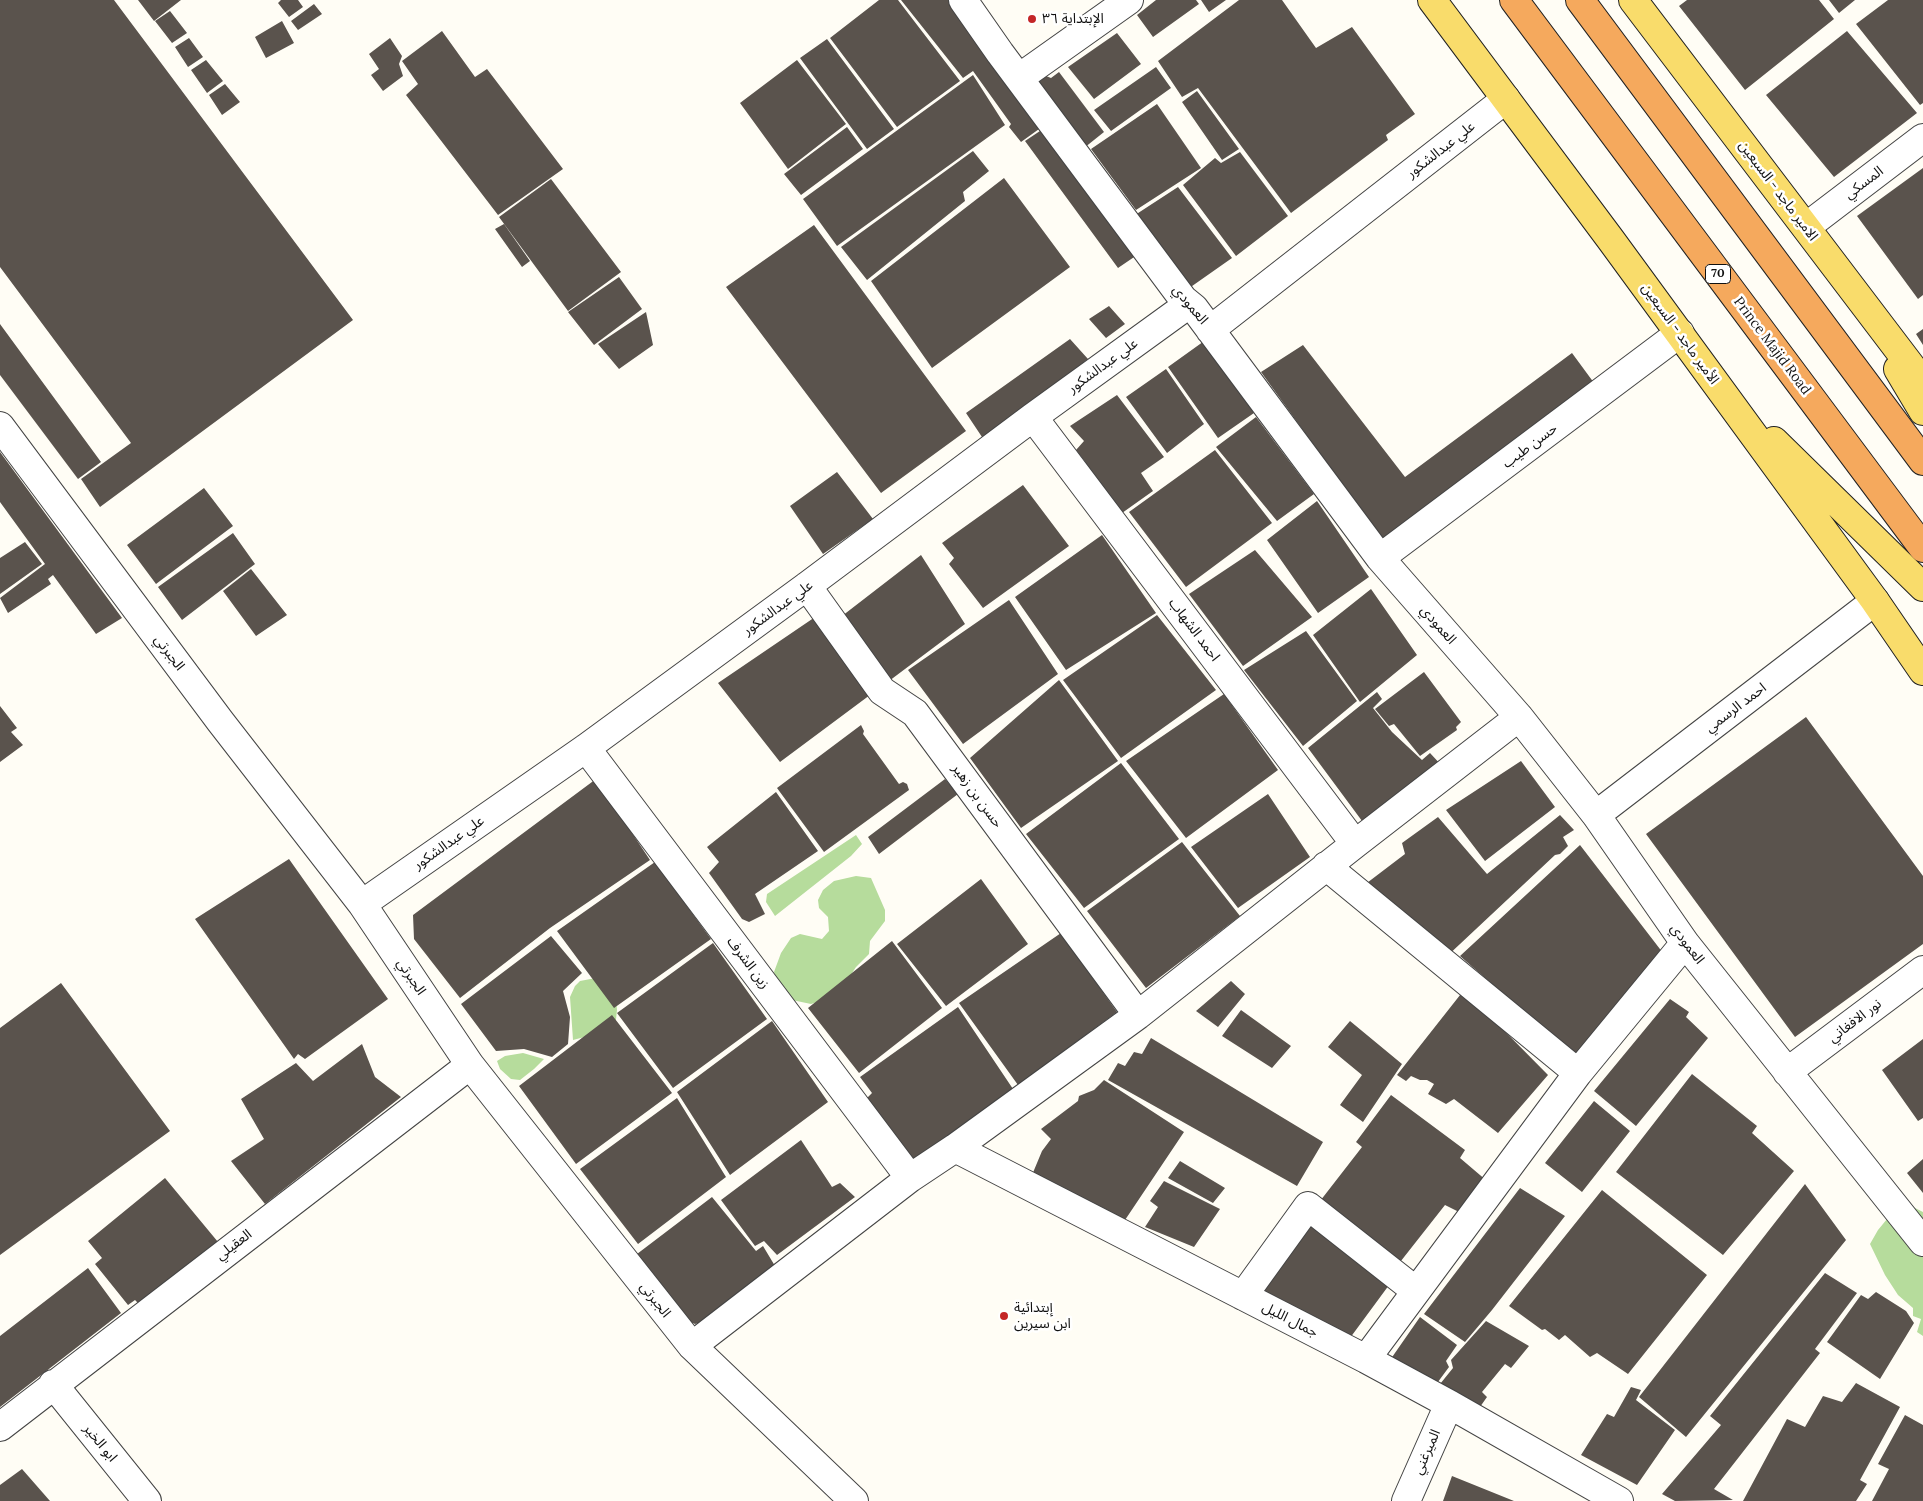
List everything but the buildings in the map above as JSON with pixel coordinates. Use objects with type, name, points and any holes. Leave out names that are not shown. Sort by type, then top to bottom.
[{"type":"highway","name":"Prince Majid Road","points":[[1514,0],[1923,548]]},
{"type":"highway","points":[[1580,0],[1923,461]]},
{"type":"main road","name":"الأمير ماجد - السبعين","points":[[1432,0],[1680,333],[1875,601],[1923,671]]},
{"type":"main road","name":"الامير ماجد - السبعين","points":[[1634,0],[1923,382]]},
{"type":"main road","points":[[1846,280],[1923,411]]},
{"type":"main road","points":[[1716,384],[1923,587]]},
{"type":"street","name":"العمودي","points":[[963,0],[1183,299],[1210,330],[1380,558],[1519,717],[1596,815],[1685,943],[1923,1242]]},
{"type":"street","points":[[1019,78],[1129,0]]},
{"type":"street","name":"علي عبدالشكور","points":[[1210,330],[1506,99]]},
{"type":"street","name":"المسكي","points":[[1806,227],[1923,138]]},
{"type":"street","name":"علي عبدالشكور","points":[[362,904],[586,748],[808,586],[1033,417],[1189,304]]},
{"type":"street","name":"حسن طيب","points":[[1380,558],[1680,333]]},
{"type":"street","name":"احمد الشهاب","points":[[1033,417],[1355,844]]},
{"type":"street","name":"الجبرتي","points":[[0,426],[220,721],[362,904],[470,1065],[692,1346],[854,1501]]},
{"type":"street","name":"حسن بن زهير","points":[[808,586],[882,691],[915,713],[1138,1015]]},
{"type":"street","name":"احمد الرسمي","points":[[1596,815],[1875,601]]},
{"type":"street","points":[[692,1346],[910,1178],[955,1148],[1138,1015],[1326,866],[1519,717]]},
{"type":"street","name":"زين الشرف","points":[[586,748],[910,1178]]},
{"type":"street","points":[[1326,866],[1578,1073]]},
{"type":"street","points":[[1366,1359],[1578,1073],[1685,943]]},
{"type":"street","name":"نور الافغاني","points":[[1787,1072],[1923,970]]},
{"type":"street","name":"العقيلي","points":[[0,1427],[53,1384],[470,1065]]},
{"type":"street","name":"جمال الليل","points":[[955,1148],[1366,1359],[1619,1501]]},
{"type":"street","points":[[1242,1296],[1308,1206],[1416,1291]]},
{"type":"street","name":"ابو الخير","points":[[53,1384],[147,1501]]},
{"type":"street","name":"الميرغني","points":[[1406,1501],[1449,1404]]},
{"type":"green space","points":[[856,835],[862,844],[851,856],[775,916],[766,902],[767,894]]},
{"type":"green space","points":[[856,876],[871,878],[885,910],[885,921],[870,941],[869,954],[830,998],[811,1004],[792,1000],[778,987],[774,972],[781,953],[791,938],[800,934],[822,939],[829,931],[828,917],[819,908],[818,900],[823,890],[834,881]]},
{"type":"green space","points":[[601,977],[615,988],[617,1010],[615,1029],[573,1040],[570,997],[575,986],[580,981]]},
{"type":"green space","points":[[523,1053],[544,1059],[520,1080],[511,1079],[500,1069],[497,1061],[505,1056]]},
{"type":"green space","points":[[1909,1205],[1923,1212],[1923,1336],[1917,1332],[1921,1319],[1913,1316],[1913,1308],[1898,1295],[1885,1275],[1870,1244],[1878,1230],[1892,1213]]},
{"type":"place","name":"الإبتداية ٣٦","points":[[1032,19]]},
{"type":"place","name":"إبتدائية ابن سيرين","points":[[1004,1316]]}]
